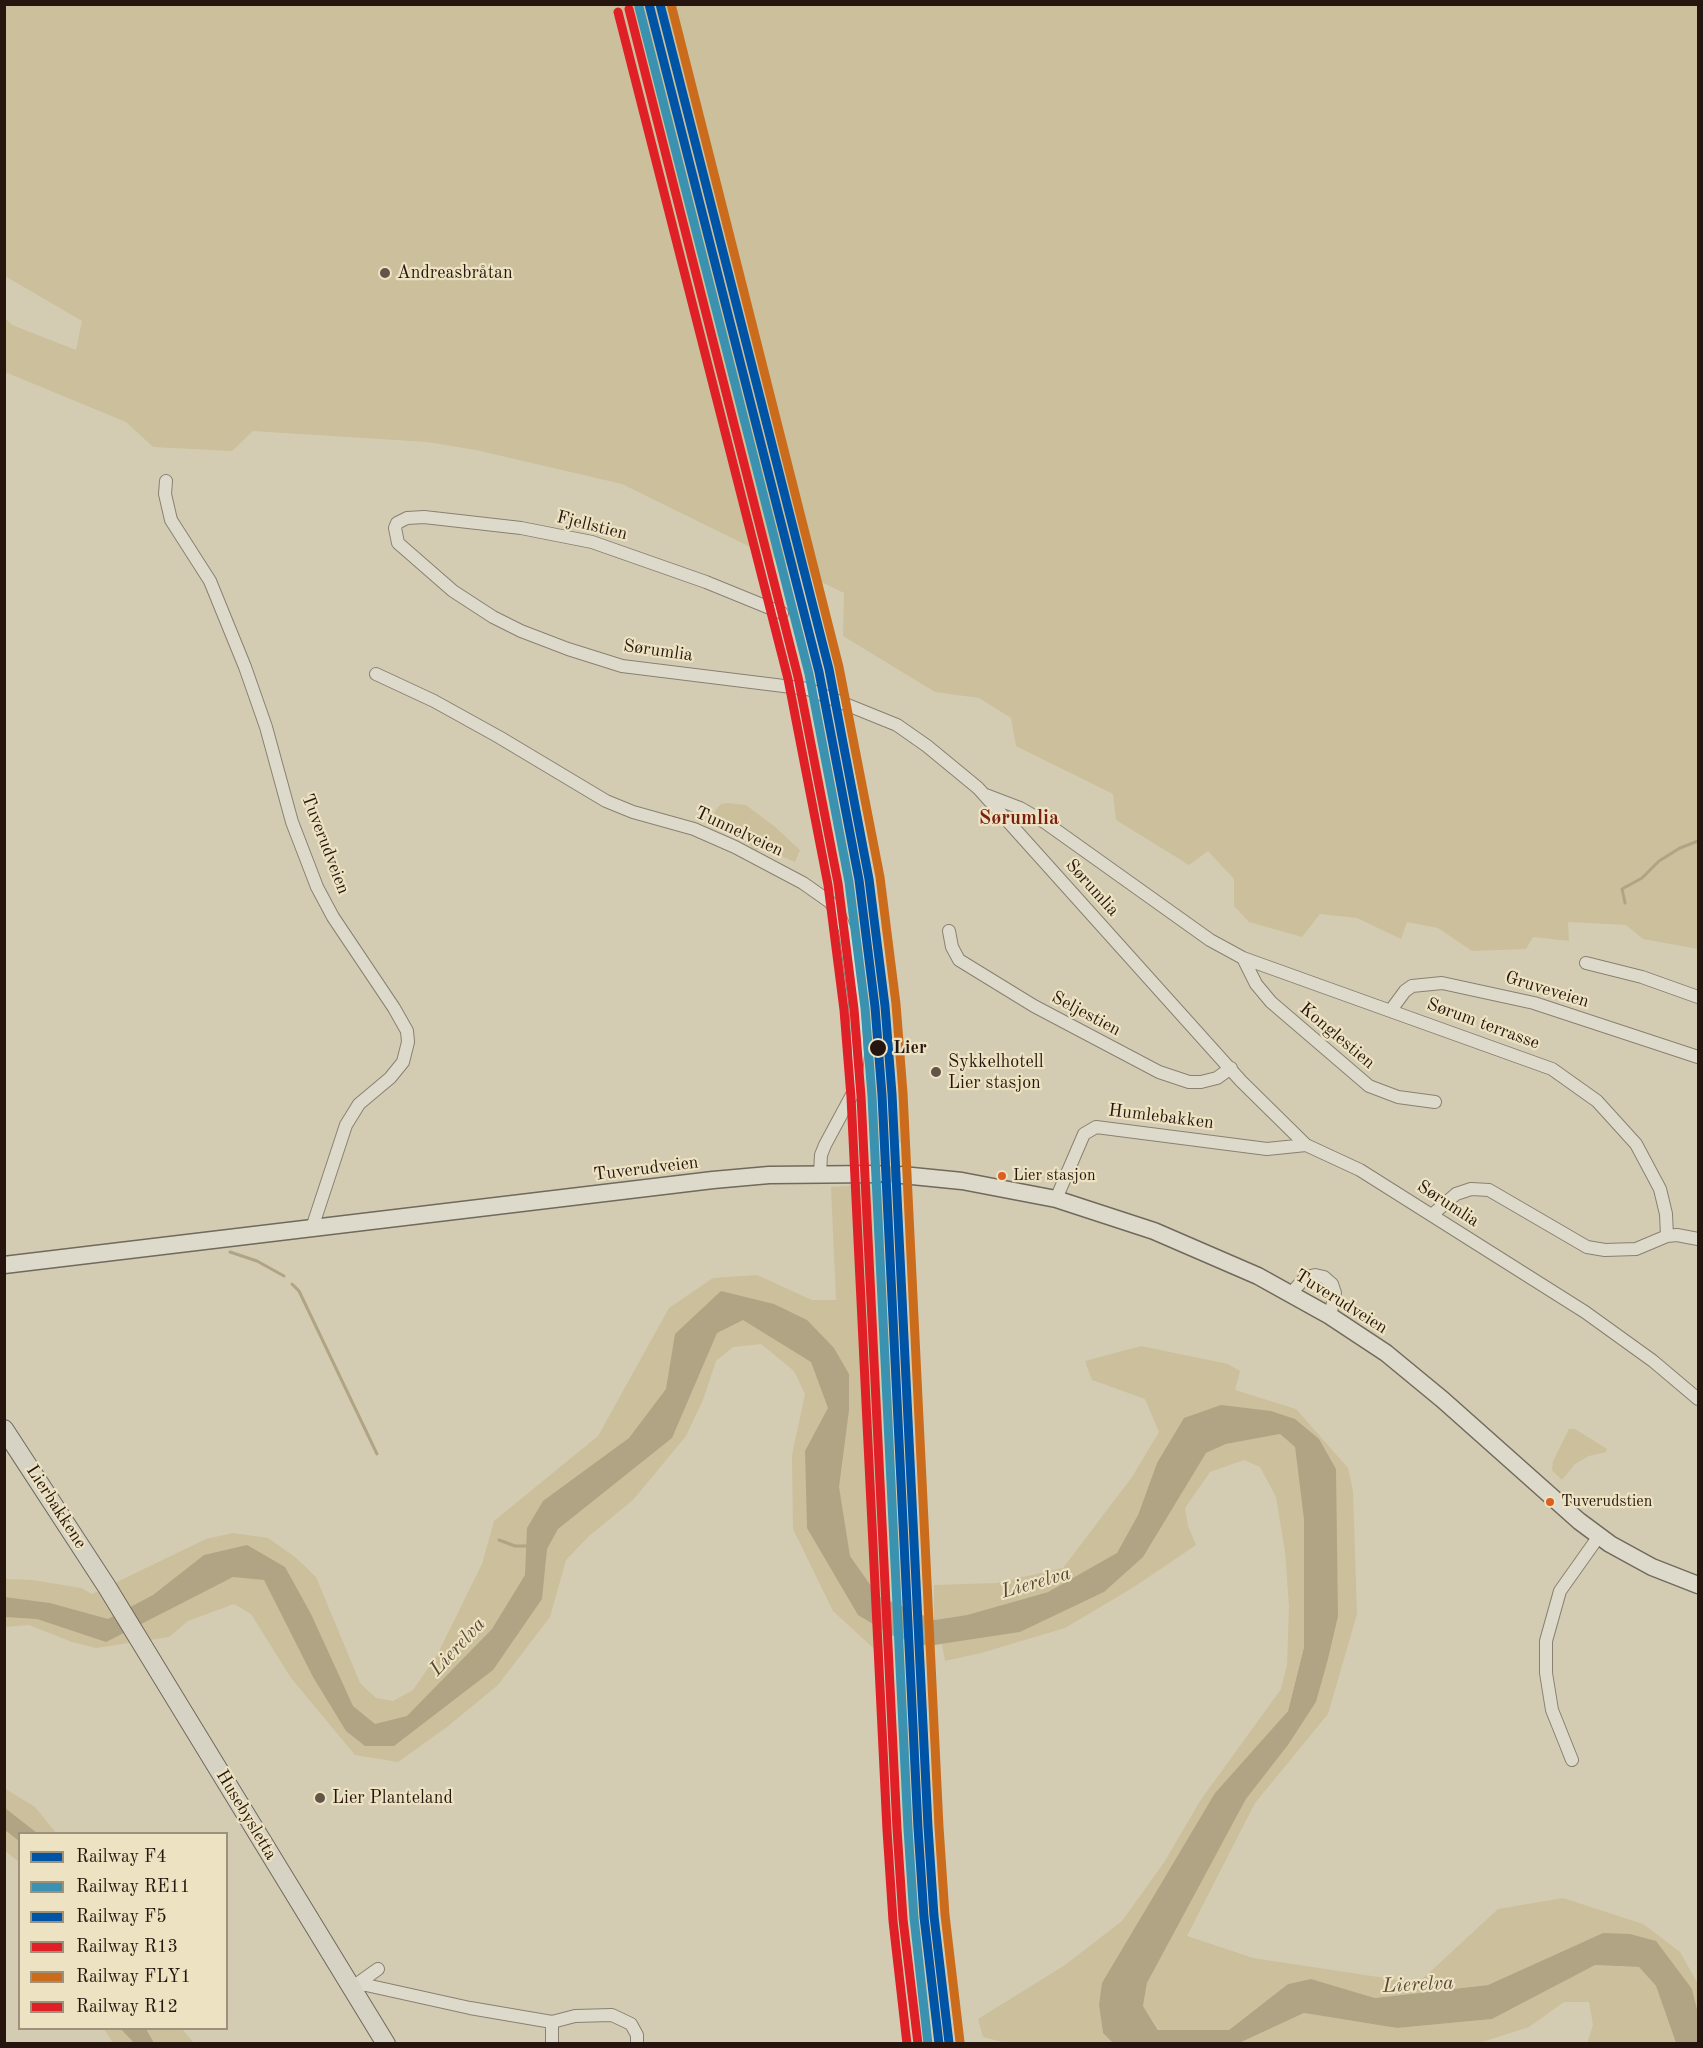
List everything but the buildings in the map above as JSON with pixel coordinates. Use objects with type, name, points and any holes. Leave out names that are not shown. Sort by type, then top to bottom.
[{"type":"main road","name":"Tuverudveien","points":[[4,1265],[713,1180],[820,1173],[878,1174]]},
{"type":"main road","name":"Tuverudveien","points":[[902,1175],[962,1181],[1056,1199],[1190,1245],[1291,1293],[1386,1353],[1599,1536],[1639,1561],[1698,1586]]},
{"type":"main road","name":"Lierbakkene","points":[[4,1429],[107,1587]]},
{"type":"main road","name":"Husebysletta","points":[[107,1587],[355,1987],[386,2043]]},
{"type":"street","name":"Tuverudveien","points":[[166,481],[165,494],[171,520],[210,581],[245,668],[266,727],[292,822],[317,887],[333,917],[394,1008],[406,1031],[408,1042],[403,1062],[390,1078],[359,1104],[346,1125],[312,1228]]},
{"type":"street","name":"Fjellstien","points":[[395,536],[397,523],[408,518],[424,517],[557,535],[606,546],[706,582],[782,613]]},
{"type":"street","name":"Sørumlia","points":[[395,536],[406,551],[474,606],[521,631],[567,649],[622,666],[783,685],[829,696],[897,725],[927,746],[985,795],[1231,1068],[1306,1145],[1360,1170],[1585,1312],[1653,1361],[1698,1399]]},
{"type":"street","name":"Tunnelveien","points":[[376,674],[500,737],[606,801],[633,812],[694,829],[735,847],[803,883],[830,902],[839,914],[845,930],[855,1002],[858,1055],[854,1091],[825,1145],[821,1155],[820,1173]]},
{"type":"street","name":"Sørum terrasse","points":[[985,795],[1020,808],[1047,823],[1203,935],[1244,958],[1552,1069],[1597,1101],[1622,1125],[1646,1158],[1663,1200],[1667,1236]]},
{"type":"street","name":"Seljestien","points":[[949,931],[952,947],[958,960],[1034,1006],[1159,1072],[1188,1082],[1201,1082],[1217,1078],[1231,1068]]},
{"type":"street","name":"Konglestien","points":[[1244,958],[1256,984],[1271,1002],[1369,1086],[1398,1097],[1435,1102]]},
{"type":"street","points":[[1586,963],[1642,977],[1698,997]]},
{"type":"street","name":"Gruveveien","points":[[1391,1010],[1405,991],[1412,986],[1442,983],[1534,1003],[1698,1057]]},
{"type":"street","name":"Humlebakken","points":[[1056,1199],[1084,1134],[1096,1127],[1267,1149],[1306,1145]]},
{"type":"street","points":[[1433,1214],[1456,1194],[1471,1189],[1489,1190],[1587,1247],[1614,1251],[1636,1249],[1667,1236],[1677,1235],[1698,1239]]},
{"type":"street","points":[[1291,1293],[1306,1277],[1324,1277],[1332,1284],[1335,1293],[1330,1316]]},
{"type":"street","points":[[1572,1760],[1552,1710],[1546,1673],[1546,1641],[1560,1591],[1599,1536]]},
{"type":"street","points":[[355,1987],[378,1969]]},
{"type":"street","points":[[355,1987],[552,2022],[595,2014],[618,2016],[633,2027],[637,2043]]},
{"type":"street","points":[[552,2022],[552,2043]]},
{"type":"shaded area","points":[[5,4],[1698,5],[1698,949],[1643,939],[1626,925],[1568,922],[1569,941],[1533,937],[1526,949],[1472,951],[1438,928],[1407,922],[1401,939],[1357,918],[1320,914],[1302,937],[1249,922],[1234,906],[1234,879],[1208,851],[1189,865],[1116,820],[1113,794],[1016,746],[1011,718],[979,698],[935,692],[843,636],[844,593],[622,484],[476,450],[427,442],[253,431],[232,451],[153,447],[126,422],[5,372],[5,318],[12,325],[76,350],[82,321],[5,276]]},
{"type":"shaded area","points":[[721,804],[746,805],[774,826],[800,850],[795,862],[759,847],[755,853],[749,851],[751,846],[716,820],[714,814],[716,809]]},
{"type":"shaded area","points":[[898,1089],[902,1091],[909,1143],[899,1143]]},
{"type":"shaded area","points":[[871,1184],[890,1594],[883,1657],[833,1611],[793,1529],[792,1455],[805,1394],[794,1371],[761,1344],[733,1347],[716,1361],[703,1400],[686,1436],[633,1500],[589,1536],[566,1560],[550,1617],[498,1685],[447,1727],[398,1762],[355,1755],[291,1678],[251,1614],[234,1604],[188,1621],[169,1637],[96,1648],[72,1642],[29,1625],[5,1627],[5,1579],[33,1580],[81,1588],[92,1594],[206,1539],[233,1533],[268,1538],[295,1557],[316,1577],[360,1683],[376,1698],[393,1701],[413,1690],[437,1655],[482,1564],[494,1521],[598,1436],[669,1308],[713,1278],[757,1275],[812,1300],[836,1300],[831,1187]]},
{"type":"shaded area","points":[[721,1291],[774,1304],[807,1320],[834,1348],[849,1374],[849,1410],[839,1487],[850,1556],[878,1596],[934,1620],[967,1615],[1048,1592],[1117,1553],[1138,1515],[1157,1463],[1184,1418],[1221,1405],[1271,1411],[1295,1419],[1319,1439],[1336,1469],[1338,1616],[1327,1663],[1316,1702],[1288,1745],[1246,1799],[1147,1983],[1143,2006],[1158,2030],[1229,2030],[1288,1984],[1311,1979],[1375,1998],[1488,1985],[1603,1933],[1630,1934],[1656,1941],[1692,1989],[1698,2013],[1698,2043],[1676,2043],[1656,1986],[1639,1967],[1595,1965],[1492,2019],[1397,2028],[1304,2013],[1237,2044],[1113,2043],[1103,2033],[1099,2005],[1102,1983],[1215,1793],[1288,1711],[1304,1647],[1304,1520],[1295,1447],[1280,1434],[1226,1444],[1206,1453],[1143,1557],[1104,1592],[1020,1632],[928,1646],[895,1637],[858,1615],[807,1528],[805,1451],[828,1408],[811,1362],[743,1320],[717,1333],[672,1438],[558,1529],[547,1549],[542,1599],[493,1670],[394,1746],[365,1746],[346,1731],[313,1677],[264,1580],[233,1577],[106,1642],[37,1619],[5,1617],[4,1597],[50,1603],[108,1619],[153,1595],[204,1555],[247,1545],[285,1567],[311,1614],[353,1706],[375,1724],[407,1716],[492,1629],[525,1575],[527,1528],[543,1501],[629,1438],[666,1389],[675,1334]]},
{"type":"shaded area","points":[[1141,1346],[1228,1364],[1240,1371],[1235,1390],[1296,1409],[1348,1468],[1353,1491],[1357,1614],[1328,1714],[1255,1803],[1187,1936],[1253,1958],[1418,1983],[1498,1909],[1563,1898],[1643,1924],[1680,1952],[1698,1984],[1698,2013],[1692,1989],[1603,1933],[1488,1985],[1375,1998],[1311,1979],[1288,1984],[1229,2030],[1159,2030],[1143,2006],[1147,1983],[1246,1799],[1288,1745],[1316,1702],[1327,1663],[1295,1419],[1157,1463],[1138,1515],[1118,1553],[1048,1592],[967,1615],[934,1620],[934,1585],[996,1583],[1063,1568],[1132,1477],[1159,1432],[1145,1399],[1092,1380],[1085,1361]]},
{"type":"shaded area","points":[[1569,1429],[1575,1429],[1607,1449],[1606,1452],[1589,1456],[1575,1464],[1562,1480],[1552,1470],[1553,1461]]},
{"type":"shaded area","points":[[1280,1434],[1295,1447],[1304,1520],[1304,1647],[1288,1711],[1215,1793],[1099,2005],[1103,2033],[1113,2043],[1006,2043],[983,2037],[978,2019],[1065,1965],[1122,1921],[1165,1861],[1200,1801],[1281,1689],[1287,1665],[1289,1607],[1285,1552],[1276,1497],[1260,1467],[1244,1460],[1210,1472],[1185,1508],[1188,1526],[1196,1545],[1134,1587],[1065,1628],[981,1653],[945,1661],[942,1644],[1020,1632],[1104,1592],[1206,1453],[1226,1444]]},
{"type":"shaded area","points":[[4,1788],[35,1807],[55,1832],[18,1832],[18,1861],[5,1851]]},
{"type":"shaded area","points":[[5,1808],[36,1832],[18,1832],[18,1840],[5,1830]]},
{"type":"shaded area","points":[[1594,1965],[1639,1967],[1656,1986],[1676,2043],[1587,2043],[1593,2025],[1589,2002],[1564,2002],[1529,2027],[1479,2043],[1237,2044],[1304,2013],[1397,2028],[1492,2019]]},
{"type":"shaded area","points":[[105,2030],[183,2030],[194,2043],[113,2043]]},
{"type":"shaded area","points":[[122,2030],[147,2030],[154,2043],[134,2043]]},
{"type":"pier","points":[[903,1604],[919,1610],[921,1647],[905,1643]]},
{"type":"waterway","points":[[1625,903],[1622,889],[1642,878],[1659,861],[1680,848],[1698,841]]},
{"type":"waterway","points":[[230,1252],[257,1261],[284,1276]]},
{"type":"waterway","points":[[292,1284],[299,1291],[377,1454]]},
{"type":"waterway","points":[[499,1540],[515,1546],[529,1546]]},
{"type":"tunnel","points":[[878,1174],[902,1175]]},
{"type":"rail line","name":"F4","points":[[649,4],[819,672],[859,880],[875,1007],[882,1095],[918,1828],[924,1917],[939,2044]]},
{"type":"rail line","name":"F5","points":[[660,4],[829,669],[869,879],[885,1006],[892,1094],[928,1827],[934,1916],[949,2043]]},
{"type":"rail line","name":"FLY1","points":[[671,4],[839,667],[880,877],[896,1004],[903,1093],[939,1827],[945,1915],[960,2042]]},
{"type":"rail line","name":"RE11","points":[[639,7],[809,674],[849,882],[865,1008],[872,1096],[908,1829],[914,1918],[928,2044]]},
{"type":"rail line","name":"R13","points":[[629,9],[798,677],[838,883],[854,1009],[861,1096],[897,1829],[903,1919],[918,2044]]},
{"type":"rail line","name":"R12","points":[[618,12],[788,679],[828,885],[844,1010],[851,1097],[887,1830],[893,1921],[907,2044]]},
{"type":"place","name":"Andreasbråtan","points":[[385,273]]},
{"type":"place","name":"Lier","points":[[878,1048]]},
{"type":"place","name":"Sykkelhotell Lier stasjon","points":[[936,1072]]},
{"type":"place","name":"Lier stasjon","points":[[1002,1176]]},
{"type":"place","name":"Tuverudstien","points":[[1550,1502]]},
{"type":"place","name":"Lier Planteland","points":[[320,1798]]},
{"type":"district","name":"Sørumlia","points":[[1019,819]]},
{"type":"water label","name":"Lierelva","points":[[1036,1583]]},
{"type":"water label","name":"Lierelva","points":[[458,1647]]},
{"type":"water label","name":"Lierelva","points":[[1418,1985]]}]
